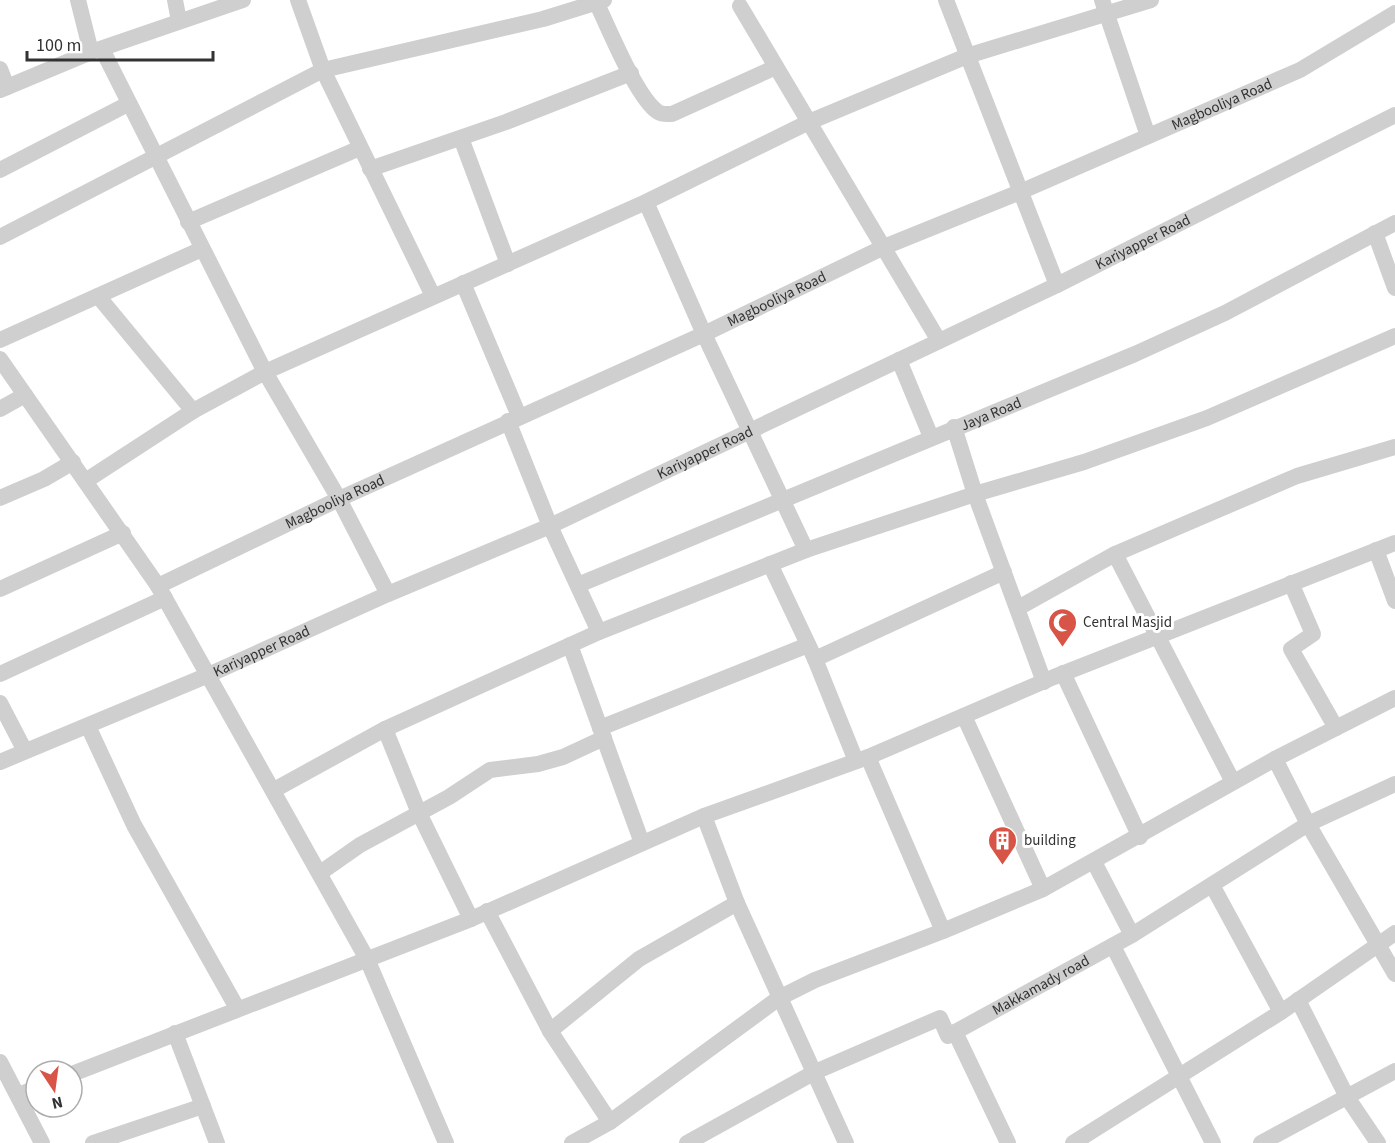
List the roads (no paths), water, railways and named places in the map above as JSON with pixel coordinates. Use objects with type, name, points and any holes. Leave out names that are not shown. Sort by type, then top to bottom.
[{"type":"street","points":[[78,0],[96,50],[129,104],[265,372],[339,500],[388,594]]},
{"type":"street","points":[[175,0],[179,21]]},
{"type":"street","points":[[0,69],[4,88],[96,50],[243,0]]},
{"type":"street","points":[[298,0],[323,70],[433,296]]},
{"type":"street","points":[[946,0],[1057,285]]},
{"type":"street","points":[[87,480],[193,411],[265,372],[646,202],[808,122],[967,56],[1106,7],[1151,0]]},
{"type":"street","points":[[0,237],[323,70],[543,19],[600,1],[631,73],[653,108],[661,114],[672,114],[776,68]]},
{"type":"street","points":[[744,2],[776,68],[939,341]]},
{"type":"street","points":[[1106,7],[1148,136]]},
{"type":"street","name":"Magbooliya Road","points":[[0,674],[339,500],[513,418],[704,334],[884,247],[1020,192],[1300,70],[1395,13]]},
{"type":"street","points":[[370,169],[460,138],[631,73]]},
{"type":"street","points":[[0,170],[129,104]]},
{"type":"street","name":"Kariyapper Road","points":[[0,762],[206,676],[388,594],[550,525],[750,428],[1057,285],[1395,115]]},
{"type":"street","points":[[460,138],[508,264]]},
{"type":"street","points":[[188,222],[360,148]]},
{"type":"street","points":[[646,202],[704,334],[806,550]]},
{"type":"street","name":"Jaya Road","points":[[578,585],[668,549],[931,436],[1135,354],[1215,318],[1395,223]]},
{"type":"street","points":[[1375,233],[1395,288]]},
{"type":"street","points":[[0,340],[202,249]]},
{"type":"street","points":[[463,284],[550,525],[599,632]]},
{"type":"street","points":[[98,296],[193,411]]},
{"type":"street","points":[[274,790],[385,729],[599,632],[806,550],[975,494],[1084,462],[1207,418],[1395,336]]},
{"type":"street","points":[[0,359],[87,480],[161,592],[206,676],[274,790],[367,959],[446,1143]]},
{"type":"street","points":[[899,360],[931,436]]},
{"type":"street","points":[[0,410],[25,395]]},
{"type":"street","points":[[954,427],[975,494],[1044,682]]},
{"type":"street","points":[[1018,608],[1115,554],[1297,476],[1395,447]]},
{"type":"street","points":[[0,498],[44,479],[73,462]]},
{"type":"street","points":[[0,589],[123,533]]},
{"type":"street","points":[[84,1069],[471,919],[704,816],[862,759],[1063,674],[1395,543]]},
{"type":"street","points":[[1376,550],[1395,601]]},
{"type":"street","points":[[1115,554],[1233,782]]},
{"type":"street","points":[[770,564],[943,931]]},
{"type":"street","points":[[320,873],[360,845],[449,797],[490,770],[538,764],[563,757],[602,733],[812,652],[1004,572]]},
{"type":"street","points":[[1291,584],[1313,634],[1291,649],[1336,728]]},
{"type":"street","points":[[570,645],[642,843]]},
{"type":"street","points":[[1063,674],[1140,837]]},
{"type":"street","points":[[572,1143],[610,1122],[779,998],[815,980],[943,931],[1043,889],[1140,837],[1275,759],[1395,698]]},
{"type":"street","points":[[0,703],[25,751]]},
{"type":"street","points":[[964,716],[1043,889]]},
{"type":"street","points":[[88,726],[134,825],[237,1008]]},
{"type":"street","points":[[385,729],[419,813],[471,919]]},
{"type":"street","points":[[1275,759],[1308,824],[1395,974]]},
{"type":"street","name":"Makkamady road","points":[[955,1032],[1132,935],[1308,824],[1395,784]]},
{"type":"street","points":[[704,816],[737,903],[846,1143]]},
{"type":"street","points":[[1094,862],[1132,935]]},
{"type":"street","points":[[1212,885],[1281,1012]]},
{"type":"street","points":[[550,1031],[639,959],[737,903]]},
{"type":"street","points":[[487,911],[550,1031],[610,1122]]},
{"type":"street","points":[[1073,1143],[1281,1012],[1395,933]]},
{"type":"street","points":[[1113,946],[1213,1143]]},
{"type":"street","points":[[1298,1000],[1347,1097],[1378,1143]]},
{"type":"street","points":[[687,1143],[815,1072],[940,1018],[948,1036],[955,1032],[1008,1143]]},
{"type":"street","points":[[174,1033],[217,1143]]},
{"type":"street","points":[[0,1062],[42,1143]]},
{"type":"street","points":[[1261,1143],[1395,1071]]},
{"type":"street","points":[[19,1095],[24,1093]]},
{"type":"street","points":[[93,1143],[115,1140],[203,1106]]},
{"type":"place","name":"Central Masjid","points":[[1062,648]]},
{"type":"place","name":"building","points":[[1003,866]]}]
